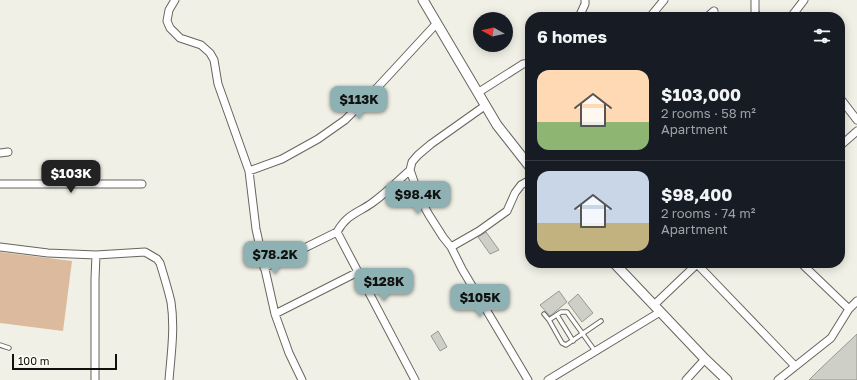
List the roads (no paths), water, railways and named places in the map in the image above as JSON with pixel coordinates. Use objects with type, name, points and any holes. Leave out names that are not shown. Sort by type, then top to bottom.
[{"type":"street","points":[[175,0],[169,10],[167,20],[170,28],[180,38],[201,45],[210,53],[214,60],[218,84],[249,171],[256,228],[275,314],[302,380]]},
{"type":"street","points":[[423,0],[479,92],[497,125],[525,162]]},
{"type":"street","points":[[581,12],[585,0]]},
{"type":"street","points":[[654,12],[664,0]]},
{"type":"street","points":[[755,0],[755,12]]},
{"type":"street","points":[[795,12],[804,0]]},
{"type":"street","points":[[249,171],[282,159],[318,139],[345,120],[437,23]]},
{"type":"street","points":[[479,92],[522,64],[525,64]]},
{"type":"street","points":[[845,104],[857,120]]},
{"type":"street","points":[[486,106],[431,144],[412,162],[410,170],[420,199],[437,228],[451,247],[462,269],[528,380]]},
{"type":"street","points":[[845,142],[856,133]]},
{"type":"street","points":[[0,153],[8,152]]},
{"type":"street","points":[[264,268],[338,232],[342,224],[350,215],[371,203],[410,170]]},
{"type":"street","points":[[451,247],[479,231],[507,211],[515,193],[521,185],[525,183]]},
{"type":"street","points":[[0,184],[142,184]]},
{"type":"street","points":[[338,232],[415,380]]},
{"type":"street","points":[[0,248],[48,253],[96,255],[145,252],[157,259],[160,263],[171,302],[173,328],[169,380]]},
{"type":"street","points":[[95,380],[96,255]]},
{"type":"street","points":[[619,268],[705,359],[727,380]]},
{"type":"street","points":[[548,380],[595,351],[657,308],[693,268]]},
{"type":"street","points":[[701,268],[796,366]]},
{"type":"street","points":[[806,268],[849,309]]},
{"type":"street","points":[[275,314],[358,272]]},
{"type":"street","points":[[778,380],[831,338],[849,309],[857,301]]},
{"type":"street","points":[[686,380],[705,359]]},
{"type":"lane","points":[[549,320],[563,312],[567,312],[595,351]]},
{"type":"lane","points":[[544,314],[563,344],[566,345],[601,321]]},
{"type":"lane","points":[[557,315],[573,341]]},
{"type":"lane","points":[[0,345],[9,348]]}]
